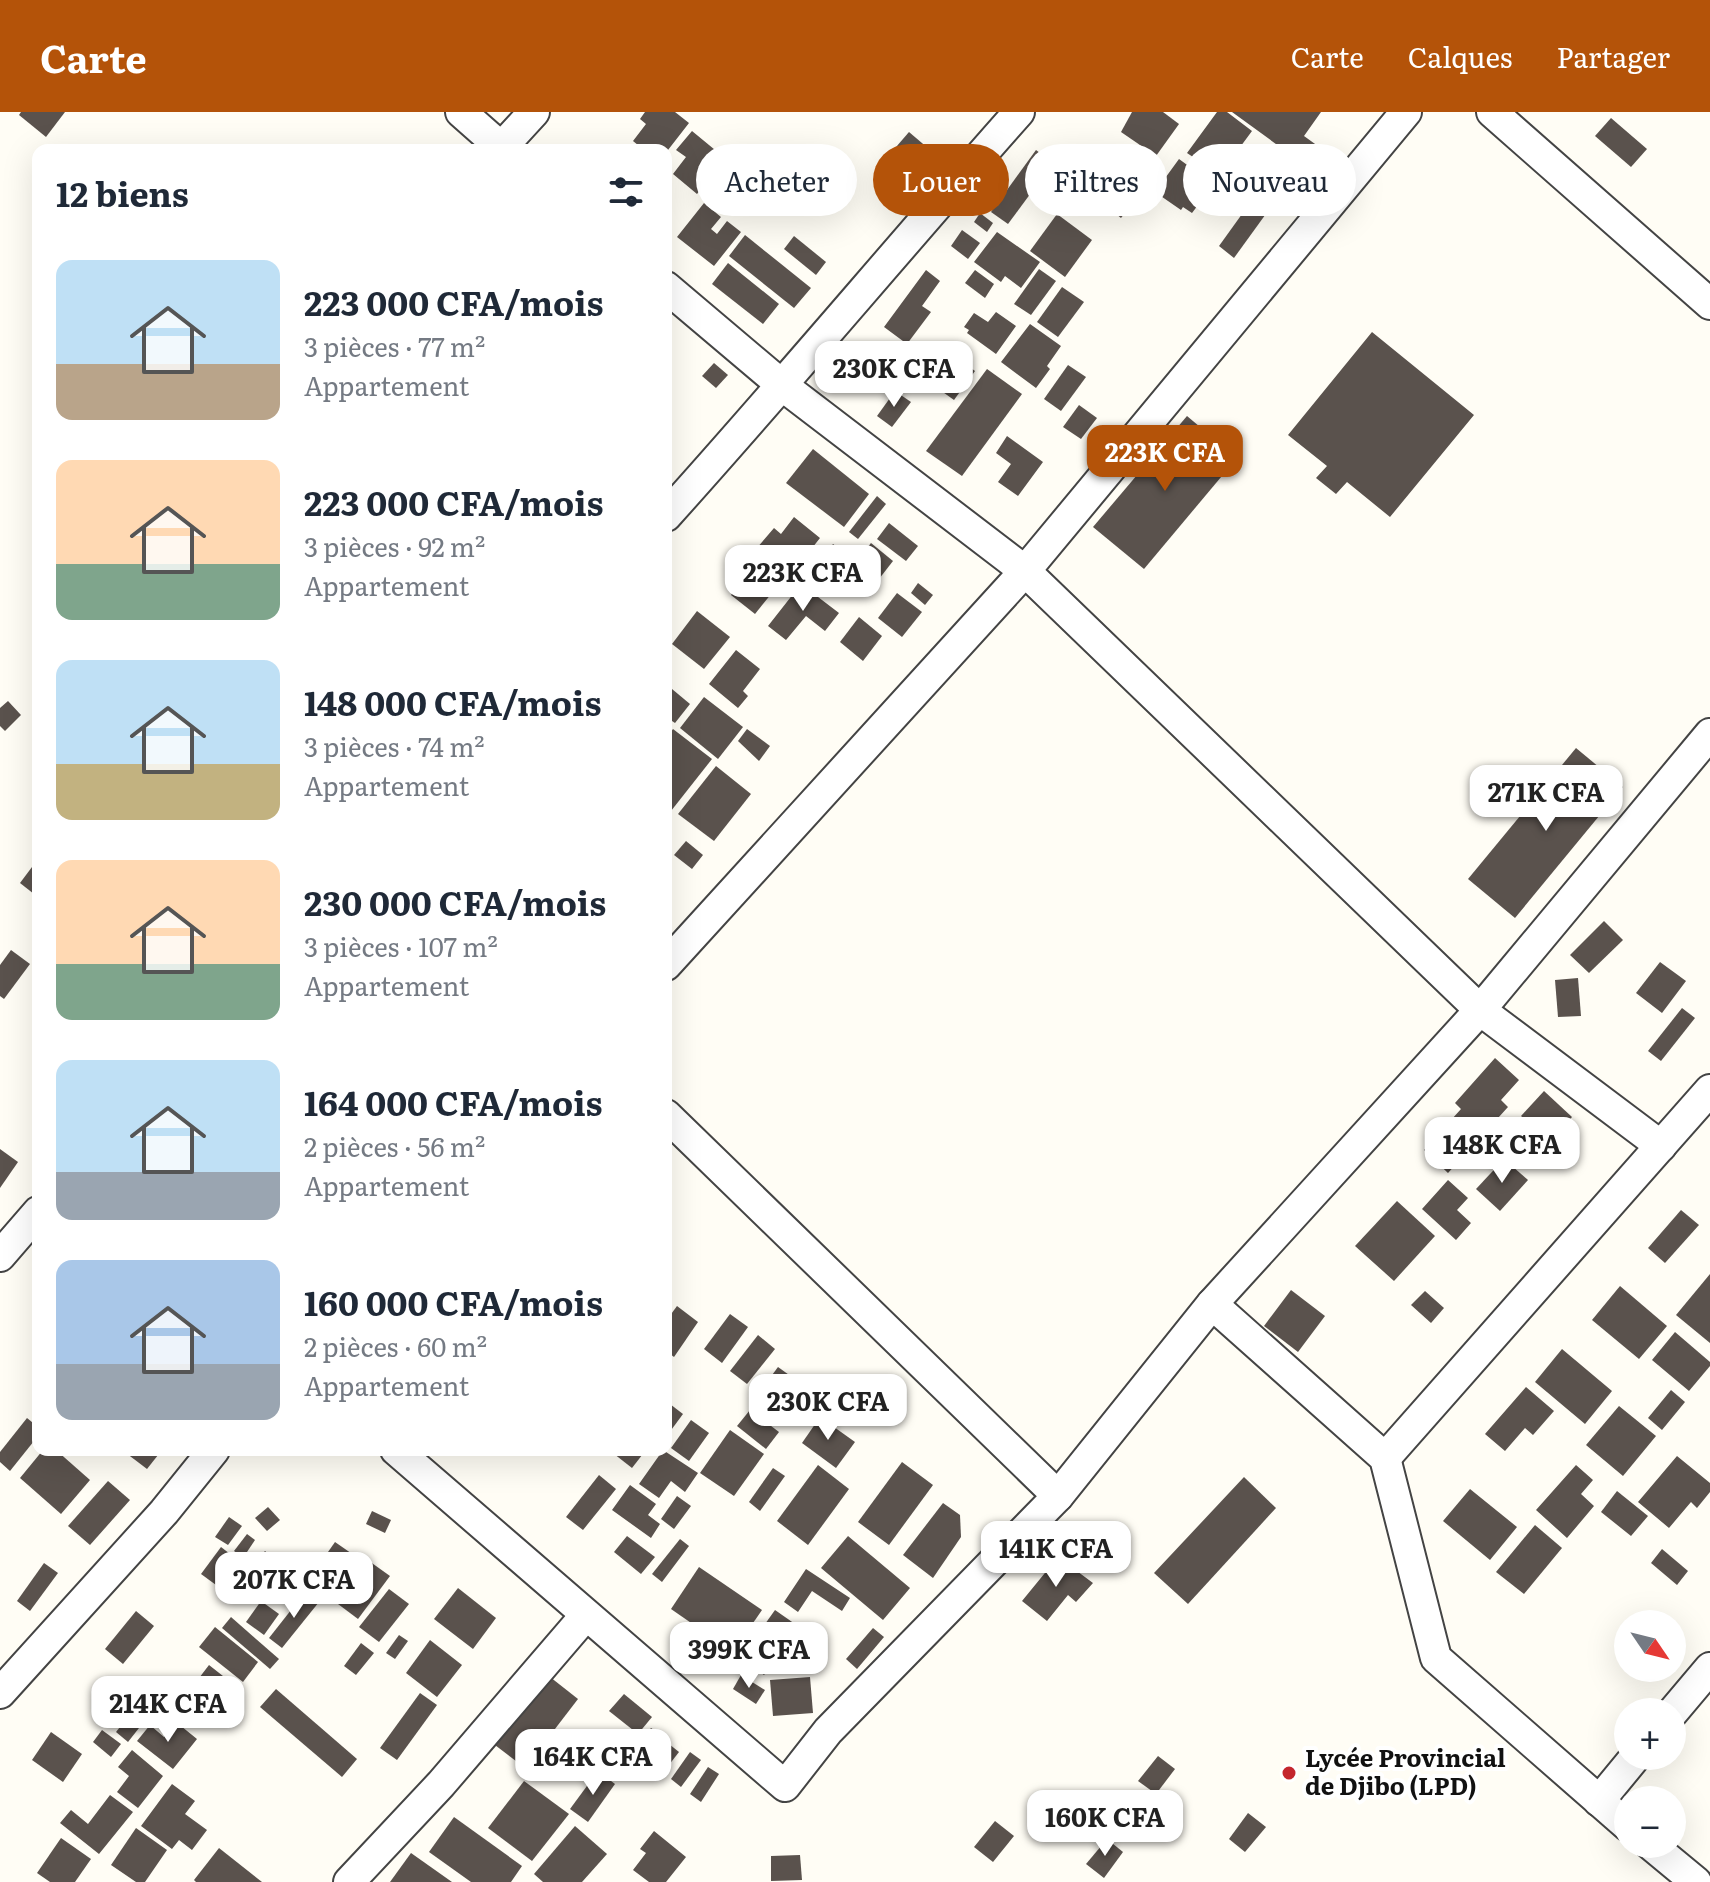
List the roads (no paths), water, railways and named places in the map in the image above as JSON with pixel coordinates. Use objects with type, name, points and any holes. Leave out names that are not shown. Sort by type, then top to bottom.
[{"type":"street","points":[[461,112],[496,144]]},
{"type":"street","points":[[506,144],[534,112]]},
{"type":"street","points":[[672,509],[783,386],[874,275],[1019,112]]},
{"type":"street","points":[[672,958],[1025,571],[1406,112]]},
{"type":"street","points":[[1492,112],[1710,304]]},
{"type":"street","points":[[672,292],[783,386],[1025,571],[1480,1010],[1661,1146]]},
{"type":"street","points":[[403,1456],[785,1786],[828,1731],[1058,1496],[1212,1304],[1480,1010],[1710,734]]},
{"type":"street","points":[[1385,1458],[1710,1090]]},
{"type":"street","points":[[672,1121],[1058,1496]]},
{"type":"street","points":[[0,1256],[32,1219]]},
{"type":"street","points":[[1212,1304],[1385,1458],[1436,1658],[1614,1814]]},
{"type":"street","points":[[0,1693],[164,1512],[209,1456]]},
{"type":"street","points":[[349,1882],[441,1784],[586,1615]]},
{"type":"street","points":[[1685,1698],[1710,1668]]},
{"type":"street","points":[[1599,1801],[1624,1770]]},
{"type":"street","points":[[1667,1858],[1696,1882]]},
{"type":"place","name":"Lycée Provincial de Djibo (LPD)","points":[[1289,1773]]}]
